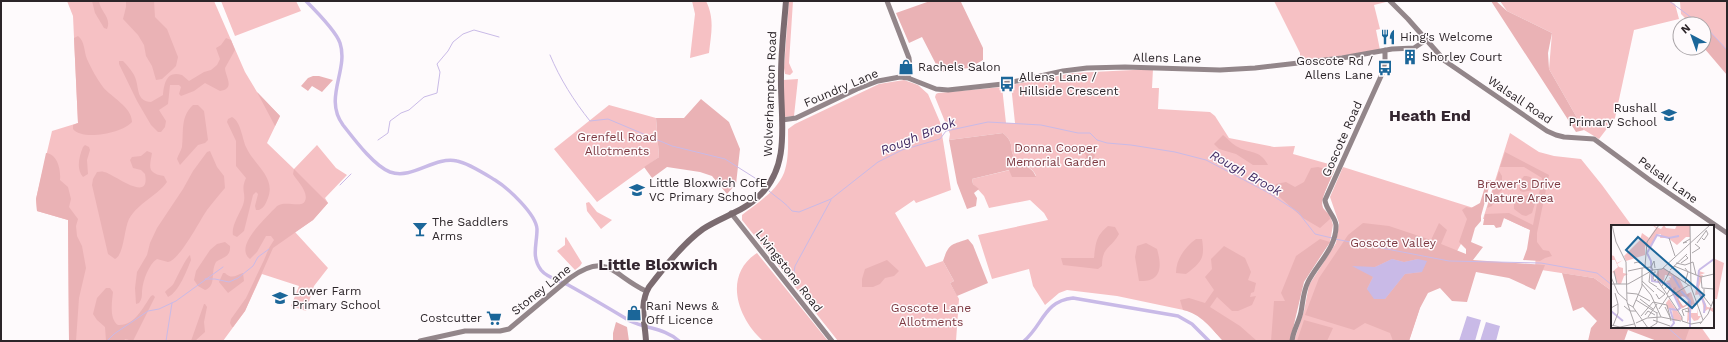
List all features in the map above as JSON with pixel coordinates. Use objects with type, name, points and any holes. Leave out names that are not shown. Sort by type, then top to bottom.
[{"type":"main road","name":"Wolverhampton Road","points":[[646,291],[693,238],[702,230],[748,205],[770,185],[778,170],[782,120],[781,77],[786,1]]},
{"type":"main road","points":[[646,291],[643,307],[646,341]]},
{"type":"street","points":[[887,1],[909,58],[910,66],[908,78]]},
{"type":"street","name":"Walsall Road","points":[[1390,1],[1445,61],[1482,88],[1547,131],[1556,135],[1568,137],[1594,138],[1598,142]]},
{"type":"street","name":"Allens Lane","points":[[908,78],[936,89],[948,90],[1003,84],[1062,71],[1087,68],[1125,67],[1220,70],[1255,68],[1342,58],[1385,50],[1416,48],[1426,40]]},
{"type":"street","name":"Goscote Road","points":[[1292,341],[1307,284],[1334,241],[1336,224],[1333,216],[1326,206],[1325,200],[1382,74],[1386,62],[1385,50]]},
{"type":"street","name":"Foundry Lane","points":[[782,120],[796,118],[878,81],[900,77],[908,78]]},
{"type":"street","name":"Pelsall Lane","points":[[1598,142],[1651,181],[1727,233]]},
{"type":"street","name":"Livingstone Road","points":[[731,213],[832,341]]},
{"type":"street","name":"Stoney Lane","points":[[420,341],[465,331],[509,329],[570,278],[595,265],[602,265],[646,291]]},
{"type":"green space","points":[[67,1],[214,1],[245,72],[257,92],[280,116],[267,143],[294,169],[317,145],[336,168],[347,175],[325,198],[328,203],[313,220],[295,232],[328,268],[314,286],[306,311],[291,306],[299,286],[262,274],[245,311],[223,341],[69,341],[68,220],[37,211],[36,199],[52,131],[78,123],[73,16]]},
{"type":"green space","points":[[92,1],[99,1],[108,21],[107,29],[104,28],[95,13]]},
{"type":"green space","points":[[126,1],[154,1],[155,17],[167,29],[178,57],[176,66],[162,79],[156,80],[152,66],[146,56],[144,45],[138,35],[123,19]]},
{"type":"green space","points":[[221,1],[296,1],[301,11],[235,36]]},
{"type":"green space","points":[[692,1],[706,1],[711,14],[712,27],[709,53],[690,58],[695,14]]},
{"type":"green space","points":[[789,1],[793,1],[789,63],[793,72],[790,75],[785,74],[784,68]]},
{"type":"green space","points":[[930,1],[961,2],[983,48],[983,60],[969,68],[940,72],[922,37],[909,43],[896,13]]},
{"type":"green space","points":[[1274,1],[1385,1],[1386,2],[1374,5],[1380,29],[1376,30],[1380,50],[1300,62],[1300,53]]},
{"type":"green space","points":[[1491,1],[1496,1],[1507,11],[1552,33],[1548,53],[1549,69],[1584,130],[1576,132]]},
{"type":"green space","points":[[1500,1],[1670,1],[1675,4],[1678,16],[1672,16],[1672,21],[1634,30],[1615,118],[1599,139],[1584,130],[1549,69],[1552,33],[1507,11]]},
{"type":"green space","points":[[1727,1],[1727,62],[1712,46],[1712,16],[1683,16],[1681,14],[1680,2]]},
{"type":"green space","points":[[1712,34],[1727,50],[1727,75],[1711,56]]},
{"type":"green space","points":[[78,36],[83,44],[86,56],[94,73],[101,84],[129,112],[132,122],[127,126],[112,132],[93,135],[78,133],[73,129],[73,125],[78,123],[74,38]]},
{"type":"green space","points":[[226,38],[231,40],[235,50],[225,68],[229,85],[228,88],[220,91],[205,83],[194,91],[181,96],[179,94],[181,87],[179,85],[170,85],[168,104],[159,110],[166,121],[165,127],[161,132],[158,132],[151,125],[137,101],[119,64],[119,61],[123,61],[134,75],[139,94],[143,100],[151,102],[163,95],[165,82],[173,74],[182,75],[189,81],[204,72],[211,70],[217,65],[220,59],[216,48],[221,45]]},
{"type":"green space","name":"Donna Cooper Memorial Garden","points":[[1153,69],[1152,88],[1159,88],[1158,109],[1210,112],[1215,116],[1229,138],[1274,147],[1295,146],[1293,154],[1336,166],[1321,201],[1323,208],[1330,215],[1333,225],[1330,242],[1303,282],[1290,341],[1223,341],[1205,321],[1193,312],[1117,296],[1067,290],[1059,293],[1045,305],[1033,286],[1029,269],[992,279],[978,235],[1048,220],[1044,213],[1030,200],[989,208],[984,196],[973,184],[972,179],[1010,170],[1036,176],[1032,170],[1017,161],[1013,155],[1011,143],[1003,133],[949,140],[950,134],[935,97],[936,94],[1002,87],[1006,123],[1015,123],[1011,85],[1073,73]]},
{"type":"green space","points":[[313,76],[333,80],[322,92],[312,86],[308,91],[301,86],[308,78]]},
{"type":"green space","points":[[798,79],[794,116],[784,117],[783,80]]},
{"type":"green space","name":"Goscote Lane Allotments","points":[[904,80],[918,85],[928,94],[940,122],[951,190],[916,203],[914,200],[895,213],[926,267],[943,261],[954,281],[950,283],[959,299],[956,341],[838,341],[742,220],[742,215],[766,197],[781,180],[787,163],[788,129],[795,124],[879,84]]},
{"type":"green space","points":[[257,92],[280,116],[275,126]]},
{"type":"green space","points":[[701,99],[729,122],[740,149],[736,184],[727,194],[712,176],[700,172],[667,167],[652,178],[644,167],[659,157],[656,118],[684,118]]},
{"type":"green space","points":[[193,105],[198,105],[204,111],[208,140],[205,143],[198,145],[180,165],[177,159],[182,147],[184,120]]},
{"type":"green space","name":"Grenfell Road Allotments","points":[[609,105],[656,118],[659,157],[597,202],[554,149]]},
{"type":"green space","points":[[232,117],[239,126],[246,147],[267,177],[270,191],[266,203],[259,210],[256,210],[255,206],[258,194],[256,192],[253,195],[244,231],[237,237],[233,235],[233,228],[243,205],[244,182],[246,178],[236,166],[236,141],[227,122],[228,119]]},
{"type":"green space","points":[[1003,133],[1011,143],[1015,158],[1032,170],[1036,177],[1012,177],[1009,170],[972,179],[973,184],[979,189],[974,193],[977,198],[976,206],[967,209],[957,183],[949,140]]},
{"type":"green space","name":"Brewer's Drive Nature Area","points":[[1510,133],[1539,152],[1554,156],[1581,159],[1631,225],[1611,225],[1611,290],[1594,278],[1535,269],[1537,233],[1504,218],[1483,219]]},
{"type":"green space","points":[[1223,135],[1236,146],[1261,156],[1268,165],[1253,165],[1236,154],[1219,149],[1214,144]]},
{"type":"green space","points":[[85,145],[89,147],[90,150],[87,160],[88,174],[83,177],[79,170],[79,159]]},
{"type":"green space","points":[[1082,146],[1093,150],[1095,156],[1088,165],[1080,162],[1086,158],[1086,155],[1081,150]]},
{"type":"green space","points":[[147,151],[152,153],[150,168],[154,173],[164,176],[167,182],[158,192],[133,213],[127,223],[122,247],[118,257],[115,259],[108,254],[92,185],[93,179],[97,172],[103,172],[130,185],[142,187],[145,183],[145,174],[141,170],[133,168],[130,160],[132,157],[141,156]]},
{"type":"green space","points":[[210,151],[217,167],[224,176],[225,188],[207,210],[184,247],[173,260],[168,262],[157,259],[154,261],[144,282],[141,300],[136,304],[135,288],[137,272],[147,255],[150,243],[157,228],[193,171],[207,152]]},
{"type":"green space","points":[[1505,152],[1549,175],[1537,233],[1537,242],[1543,250],[1549,251],[1552,256],[1540,261],[1523,260],[1527,249],[1530,230],[1504,218],[1501,227],[1496,228],[1494,225],[1483,225],[1485,214],[1509,213],[1533,225],[1542,178],[1524,167],[1500,167]]},
{"type":"green space","points":[[46,153],[53,156],[56,160],[60,172],[60,180],[68,187],[71,199],[69,207],[78,219],[76,226],[77,236],[82,246],[86,268],[79,298],[76,341],[69,341],[68,220],[37,211],[36,199]]},
{"type":"green space","points":[[1318,167],[1334,171],[1322,204],[1330,219],[1320,228],[1303,218],[1273,191],[1276,184],[1286,182],[1295,187],[1304,182],[1311,168]]},
{"type":"green space","name":"Goscote Valley","points":[[1343,167],[1480,210],[1447,269],[1426,289],[1409,341],[1294,341],[1304,311],[1309,285],[1336,243],[1339,223],[1330,197]]},
{"type":"green space","points":[[294,169],[328,203],[313,220],[273,248],[245,311],[232,327],[230,323],[231,319],[246,298],[274,240],[271,236],[266,236],[257,252],[250,259],[246,254],[246,248],[252,234],[277,206],[282,204],[301,204],[305,201],[306,198],[304,190],[293,174]]},
{"type":"green space","points":[[1499,171],[1502,176],[1502,190],[1496,196],[1492,206],[1487,208]]},
{"type":"green space","points":[[1524,176],[1533,179],[1536,185],[1534,190],[1523,192],[1520,191],[1519,188],[1521,180]]},
{"type":"green space","points":[[1487,180],[1491,180],[1481,221],[1475,228],[1471,242],[1483,247],[1473,260],[1545,265],[1535,290],[1509,278],[1476,272],[1467,302],[1452,301],[1440,288],[1428,293],[1420,308],[1409,341],[1393,341],[1390,333],[1365,323],[1354,330],[1305,315],[1319,278],[1348,235],[1363,223],[1389,226],[1431,240],[1439,223],[1447,230],[1441,244],[1466,254],[1466,249],[1459,242],[1467,219],[1462,210],[1466,207],[1471,208],[1480,203]],"holes":[[[1392,259],[1404,262],[1418,259],[1422,272],[1405,274],[1385,299],[1367,289],[1373,277],[1375,267]]]},
{"type":"green space","points":[[1532,194],[1537,197],[1532,213],[1526,216],[1514,209],[1514,204],[1518,198]]},
{"type":"green space","points":[[589,202],[597,212],[612,220],[601,229],[587,211],[586,203]]},
{"type":"green space","points":[[1108,226],[1115,227],[1119,234],[1105,251],[1102,259],[1102,266],[1098,269],[1063,265],[1061,258],[1094,258],[1097,240]]},
{"type":"green space","points":[[566,237],[582,263],[575,270],[557,251],[565,245]]},
{"type":"green space","points":[[968,239],[973,245],[988,283],[957,296],[950,283],[954,281],[943,261],[951,246]]},
{"type":"green space","points":[[1196,239],[1202,239],[1203,251],[1199,263],[1186,274],[1176,273],[1179,258],[1188,246]]},
{"type":"green space","points":[[1320,239],[1330,242],[1304,282],[1290,341],[1271,341],[1274,301],[1285,301],[1281,293],[1296,256]]},
{"type":"green space","points":[[225,242],[230,246],[228,255],[216,262],[213,270],[211,285],[205,290],[198,286],[194,280],[196,271],[210,250],[217,244]]},
{"type":"green space","points":[[1146,243],[1157,249],[1160,267],[1156,276],[1152,279],[1147,281],[1139,281],[1135,257],[1137,246]]},
{"type":"green space","points":[[1224,246],[1245,258],[1251,272],[1248,280],[1256,283],[1254,292],[1251,293],[1250,297],[1256,296],[1252,305],[1238,311],[1232,311],[1217,297],[1210,307],[1240,326],[1257,341],[1223,341],[1200,318],[1183,310],[1180,300],[1189,298],[1205,303],[1214,290],[1205,277],[1212,269],[1211,259]]},
{"type":"green space","points":[[757,253],[828,341],[763,341],[754,332],[746,321],[741,309],[737,284],[740,273],[746,262]]},
{"type":"green space","points":[[190,255],[191,260],[182,280],[176,291],[168,297],[165,292],[173,284]]},
{"type":"green space","points":[[1714,258],[1724,263],[1717,299],[1714,299]]},
{"type":"green space","points":[[887,260],[899,271],[894,276],[885,278],[880,284],[873,287],[862,287],[862,279],[865,269]]},
{"type":"green space","points":[[223,273],[232,277],[243,273],[244,281],[228,293],[219,282]]},
{"type":"green space","points":[[1562,273],[1594,278],[1611,290],[1611,328],[1690,328],[1685,341],[1657,341],[1628,330],[1624,341],[1588,341],[1591,328],[1597,321],[1583,307],[1573,311]]},
{"type":"green space","points":[[106,288],[110,288],[113,292],[112,315],[113,319],[118,325],[134,319],[151,296],[153,295],[155,297],[133,341],[125,339],[124,341],[106,341],[105,327],[93,314],[97,298]]},
{"type":"green space","points":[[204,304],[207,307],[204,322],[205,332],[195,341],[191,341]]},
{"type":"green space","points":[[1304,320],[1333,328],[1327,341],[1297,341]]},
{"type":"green space","points":[[616,322],[627,327],[629,341],[613,341],[613,333]]},
{"type":"green space","points":[[1663,328],[1702,328],[1711,341],[1657,341],[1664,329]]},
{"type":"shaded area","points":[[1392,259],[1404,262],[1418,259],[1427,261],[1422,272],[1405,274],[1385,299],[1374,299],[1367,289],[1373,277],[1352,266],[1375,267]]},
{"type":"shaded area","points":[[1467,316],[1481,320],[1475,341],[1459,341]]},
{"type":"shaded area","points":[[1486,322],[1500,326],[1496,341],[1480,341]]},
{"type":"waterway","points":[[306,1],[330,27],[340,43],[342,53],[335,105],[337,115],[343,125],[365,152],[377,164],[390,172],[399,174],[415,171],[432,164],[448,160],[457,161],[466,164],[495,180],[507,189],[532,216],[537,229],[535,250],[536,260],[544,273],[578,290],[630,321],[662,331],[679,341]]},
{"type":"waterway","points":[[1669,1],[1689,16]]},
{"type":"waterway","name":"Rough Brook","points":[[378,140],[388,133],[390,121],[401,113],[409,110],[424,97],[437,93],[440,72],[437,64],[448,51],[453,42],[463,34],[474,30],[499,37]]},
{"type":"waterway","points":[[1712,34],[1727,50]]},
{"type":"waterway","name":"Rough Brook","points":[[550,55],[568,90],[590,121],[608,119],[672,146],[725,159],[755,178],[764,186]]},
{"type":"waterway","name":"Rough Brook","points":[[769,191],[792,211],[799,212],[831,199],[878,162],[902,150],[940,139],[946,131],[988,122],[1041,125],[1078,133],[1090,133],[1097,140],[1107,143],[1175,152],[1206,160],[1267,192],[1298,212],[1315,234],[1332,238]]},
{"type":"waterway","points":[[340,185],[351,174]]},
{"type":"waterway","points":[[794,272],[795,266],[831,200]]},
{"type":"waterway","name":"Rough Brook","points":[[1335,239],[1449,261],[1541,263],[1597,273],[1611,284]]},
{"type":"waterway","points":[[205,279],[215,279],[229,282],[238,278],[253,266],[258,257],[269,249]]},
{"type":"waterway","points":[[107,341],[114,334],[148,311],[159,309],[176,301],[223,267]]},
{"type":"waterway","points":[[1024,341],[1050,309],[1063,300],[1073,298],[1178,316],[1192,324],[1209,341]]},
{"type":"waterway","points":[[166,341],[172,303]]},
{"type":"waterway","name":"Rough Brook","points":[[1668,328],[1683,341]]},
{"type":"place","name":"Hing's Welcome","points":[[1388,37]]},
{"type":"place","name":"Shorley Court","points":[[1410,57]]},
{"type":"place","name":"Rachels Salon","points":[[906,67]]},
{"type":"place","name":"Goscote Rd / Allens Lane","points":[[1385,68]]},
{"type":"place","name":"Allens Lane / Hillside Crescent","points":[[1007,84]]},
{"type":"place","name":"Rushall Primary School","points":[[1669,115]]},
{"type":"place","name":"Little Bloxwich CofE VC Primary School","points":[[637,190]]},
{"type":"place","name":"The Saddlers Arms","points":[[420,229]]},
{"type":"place","name":"Lower Farm Primary School","points":[[280,298]]},
{"type":"place","name":"Rani News & Off Licence","points":[[634,313]]},
{"type":"place","name":"Costcutter","points":[[494,318]]},
{"type":"district","name":"Heath End","points":[[1430,115]]},
{"type":"district","name":"Little Bloxwich","points":[[658,264]]}]
